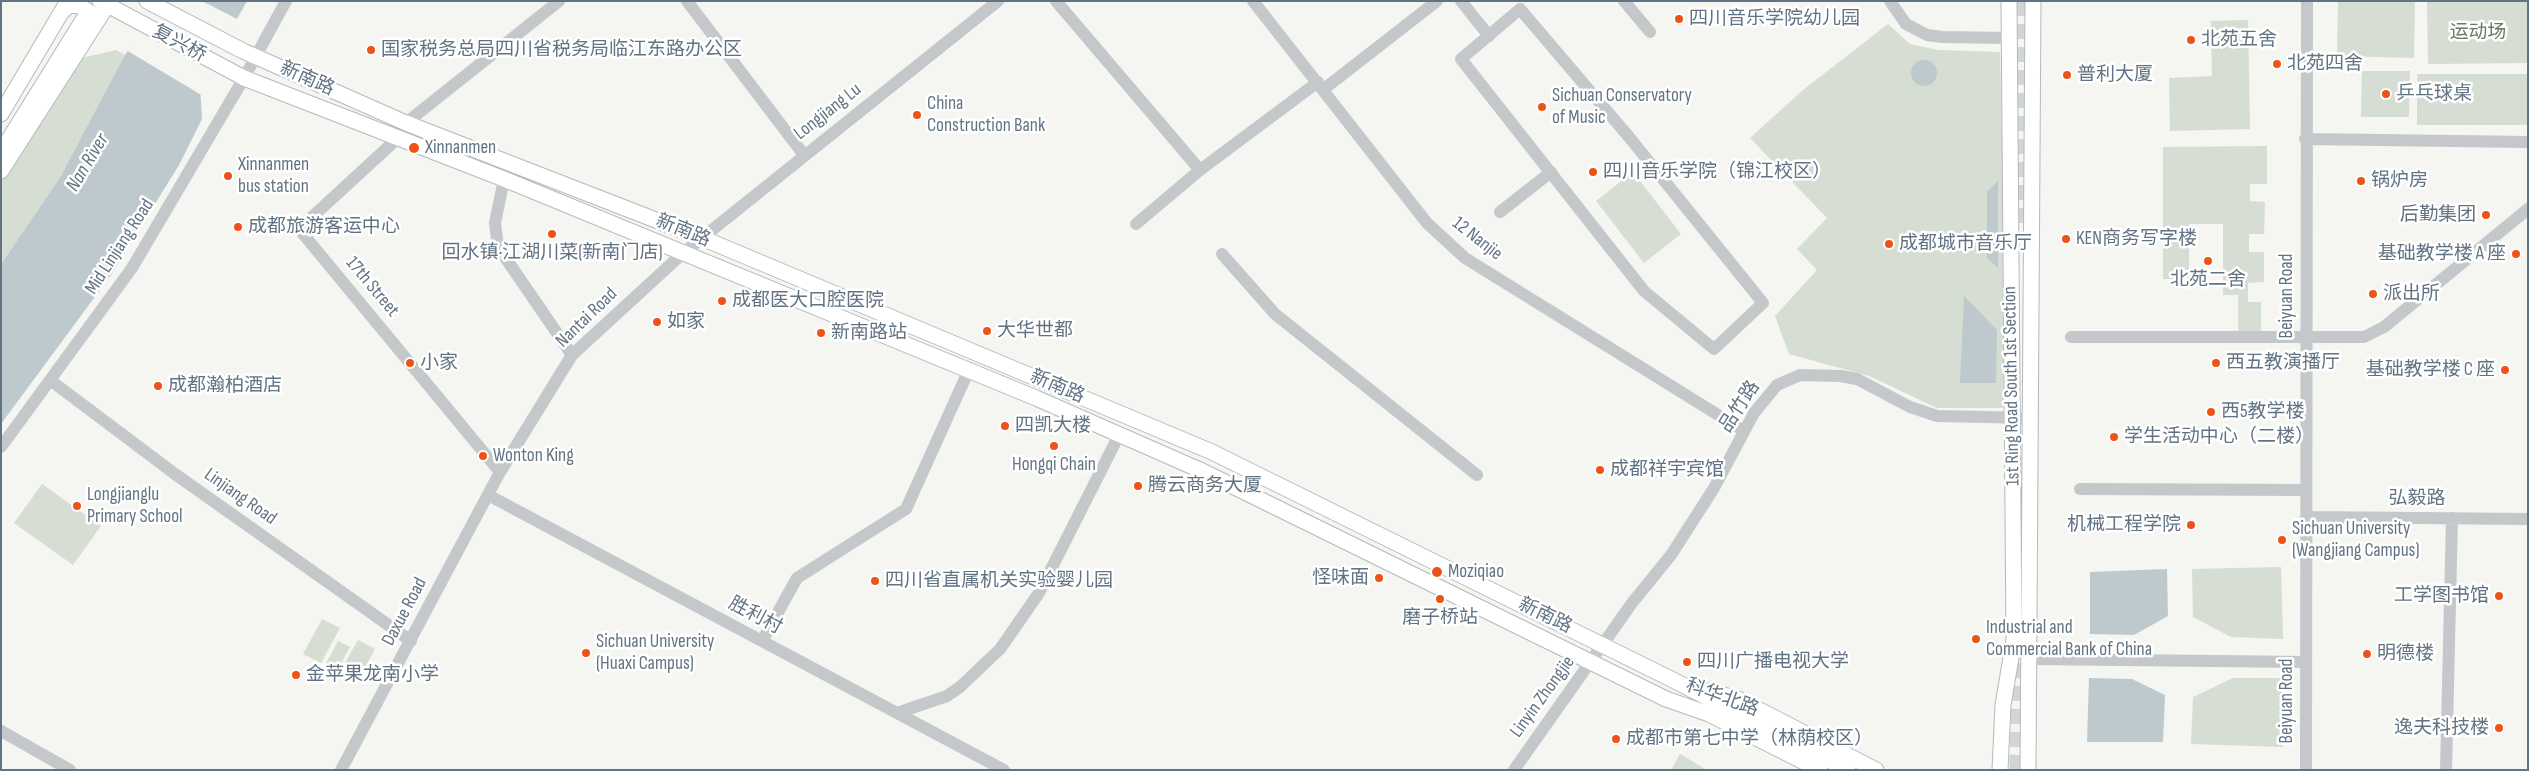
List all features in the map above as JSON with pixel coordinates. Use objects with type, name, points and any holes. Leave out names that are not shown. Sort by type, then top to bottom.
[{"type":"main road","name":"复兴桥","points":[[147,1],[250,54]]},
{"type":"main road","name":"1st Ring Road South 1st Section","points":[[2000,770],[2003,705],[2014,640],[2009,1]]},
{"type":"main road","name":"1st Ring Road South 1st Section","points":[[2028,770],[2032,418],[2033,1]]},
{"type":"main road","name":"复兴桥","points":[[106,3],[237,75]]},
{"type":"main road","points":[[1,114],[75,15],[106,3]]},
{"type":"main road","points":[[1,132],[75,15]]},
{"type":"main road","points":[[1,152],[75,15]]},
{"type":"main road","points":[[1,171],[75,15]]},
{"type":"main road","name":"新南路","points":[[250,54],[406,123],[702,238],[1212,452],[1675,680],[1848,770]]},
{"type":"main road","name":"新南路","points":[[237,75],[504,179],[968,372],[1036,398],[1200,470],[1666,699],[1709,714],[1820,770]]},
{"type":"main road","name":"科华北路","points":[[1675,680],[1738,699],[1876,770]]},
{"type":"main road","name":"科华北路","points":[[1666,699],[1705,723],[1800,770]]},
{"type":"main road","points":[[1991,770],[2002,750]]},
{"type":"street","name":"Mid Linjiang Road","points":[[1,447],[132,268],[237,75],[286,1]]},
{"type":"street","points":[[406,123],[559,1]]},
{"type":"street","points":[[687,1],[804,155]]},
{"type":"street","name":"Longjiang Lu","points":[[682,254],[998,1]]},
{"type":"street","points":[[1056,1],[1200,170]]},
{"type":"street","name":"12 Nanjie","points":[[1254,1],[1427,223],[1466,258],[1744,431]]},
{"type":"street","points":[[1136,224],[1200,170],[1437,1]]},
{"type":"street","points":[[1461,1],[1489,36]]},
{"type":"street","points":[[1624,1],[1650,32]]},
{"type":"street","points":[[1890,1],[1906,24],[1927,35],[2009,38]]},
{"type":"street","name":"Beiyuan Road","points":[[2306,770],[2305,139],[2307,1]]},
{"type":"street","points":[[1520,9],[1629,137],[1763,304],[1714,349],[1644,291],[1551,172],[1462,59],[1520,9]]},
{"type":"street","name":"17th Street","points":[[398,138],[299,228],[500,472]]},
{"type":"street","points":[[2305,139],[2528,142]]},
{"type":"street","points":[[1500,212],[1551,172]]},
{"type":"street","points":[[504,179],[495,224],[498,246],[572,355]]},
{"type":"street","points":[[2071,336],[2364,337],[2384,328],[2528,209]]},
{"type":"street","name":"Nantai Road","points":[[500,472],[572,355],[682,254]]},
{"type":"street","points":[[1222,254],[1275,314],[1477,475]]},
{"type":"street","points":[[762,642],[797,578],[906,509],[968,372]]},
{"type":"street","name":"品竹路","points":[[1603,645],[1632,603],[1671,555],[1714,488],[1754,413],[1777,385],[1789,378],[1810,374],[1857,379],[1910,407],[1937,416],[2032,418]]},
{"type":"street","name":"Linjiang Road","points":[[50,380],[175,474],[411,641]]},
{"type":"street","points":[[897,713],[946,696],[960,687],[1000,649],[1039,593],[1119,435]]},
{"type":"street","name":"Daxue Road","points":[[342,770],[500,472]]},
{"type":"street","points":[[2080,489],[2306,490]]},
{"type":"street","name":"胜利村","points":[[488,495],[1004,770]]},
{"type":"street","name":"弘毅路","points":[[2306,517],[2528,519]]},
{"type":"street","points":[[2446,770],[2452,518]]},
{"type":"street","name":"Linyin Zhongjie","points":[[1514,770],[1603,645]]},
{"type":"street","points":[[2030,659],[2306,662]]},
{"type":"street","points":[[1,731],[70,770]]},
{"type":"green space","name":"运动场","points":[[2338,1],[2415,1],[2414,58],[2337,56]]},
{"type":"green space","name":"运动场","points":[[2427,1],[2528,1],[2528,63],[2428,64]]},
{"type":"green space","points":[[2248,20],[2250,129],[2170,131],[2169,78],[2212,76],[2211,21]]},
{"type":"green space","points":[[1888,24],[1910,44],[1938,50],[2000,52],[2006,307],[2003,408],[1937,408],[1869,376],[1789,354],[1775,316],[1817,270],[1797,249],[1827,218],[1750,138],[1803,90]]},
{"type":"green space","points":[[116,50],[125,55],[108,90],[61,176],[1,264],[1,181],[77,59]]},
{"type":"green space","name":"乒乓球桌","points":[[2362,71],[2410,71],[2409,117],[2361,117]]},
{"type":"green space","name":"运动场","points":[[2417,74],[2528,74],[2528,125],[2417,125]]},
{"type":"green space","points":[[2267,146],[2267,184],[2250,184],[2250,201],[2265,202],[2264,234],[2249,234],[2249,252],[2264,252],[2264,282],[2248,283],[2248,302],[2261,302],[2261,331],[2238,331],[2238,295],[2223,295],[2223,224],[2189,224],[2189,279],[2163,279],[2163,147]]},
{"type":"green space","points":[[1633,172],[1681,234],[1644,263],[1596,201]]},
{"type":"green space","points":[[42,484],[101,526],[73,565],[14,523]]},
{"type":"green space","points":[[2281,567],[2283,639],[2231,637],[2193,617],[2192,569]]},
{"type":"green space","points":[[322,619],[340,628],[321,663],[303,654]]},
{"type":"green space","points":[[358,640],[375,649],[357,682],[340,672]]},
{"type":"green space","points":[[338,641],[350,647],[337,671],[325,665]]},
{"type":"green space","points":[[2233,678],[2284,678],[2283,747],[2191,744],[2193,697]]},
{"type":"green space","points":[[1680,754],[1707,770],[1671,770]]},
{"type":"water","name":"Nan River","points":[[161,1],[247,1],[200,85],[202,119],[179,165],[111,275],[1,424],[1,264],[61,176],[125,55]]},
{"type":"water","points":[[1924,60],[1933,64],[1937,73],[1933,82],[1924,86],[1915,82],[1911,73],[1915,64]]},
{"type":"water","points":[[1998,181],[1998,268],[1987,258],[1987,192]]},
{"type":"water","points":[[1964,296],[1997,330],[1996,383],[1960,383]]},
{"type":"water","points":[[2167,569],[2168,616],[2134,635],[2090,634],[2090,572]]},
{"type":"water","points":[[2089,678],[2132,679],[2165,695],[2163,742],[2087,742]]},
{"type":"pier","points":[[158,1],[202,1],[239,20],[203,85],[203,96],[126,50]]},
{"type":"tunnel","points":[[2023,1],[2024,238]]},
{"type":"tunnel","points":[[2017,770],[2020,630]]},
{"type":"place","name":"四川音乐学院幼儿园","points":[[1679,19]]},
{"type":"place","name":"北苑五舍","points":[[2191,40]]},
{"type":"place","name":"国家税务总局四川省税务局临江东路办公区","points":[[371,50]]},
{"type":"place","name":"北苑四舍","points":[[2277,64]]},
{"type":"place","name":"普利大厦","points":[[2067,75]]},
{"type":"place","name":"乒乓球桌","points":[[2386,94]]},
{"type":"place","name":"Sichuan Conservatory of Music","points":[[1542,107]]},
{"type":"place","name":"China Construction Bank","points":[[917,115]]},
{"type":"place","name":"Xinnanmen","points":[[414,148]]},
{"type":"place","name":"四川音乐学院（锦江校区）","points":[[1593,172]]},
{"type":"place","name":"Xinnanmen bus station","points":[[228,176]]},
{"type":"place","name":"锅炉房","points":[[2361,181]]},
{"type":"place","name":"后勤集团","points":[[2486,215]]},
{"type":"place","name":"成都旅游客运中心","points":[[238,227]]},
{"type":"place","name":"回水镇·江湖川菜(新南门店)","points":[[552,234]]},
{"type":"place","name":"KEN商务写字楼","points":[[2066,239]]},
{"type":"place","name":"成都城市音乐厅","points":[[1889,244]]},
{"type":"place","name":"基础教学楼 A 座","points":[[2516,254]]},
{"type":"place","name":"北苑二舍","points":[[2208,261]]},
{"type":"place","name":"派出所","points":[[2373,294]]},
{"type":"place","name":"成都医大口腔医院","points":[[722,301]]},
{"type":"place","name":"如家","points":[[657,322]]},
{"type":"place","name":"大华世都","points":[[987,331]]},
{"type":"place","name":"新南路站","points":[[821,333]]},
{"type":"place","name":"小家","points":[[410,363]]},
{"type":"place","name":"西五教演播厅","points":[[2216,363]]},
{"type":"place","name":"基础教学楼 C 座","points":[[2505,370]]},
{"type":"place","name":"成都瀚柏酒店","points":[[158,386]]},
{"type":"place","name":"西5教学楼","points":[[2211,412]]},
{"type":"place","name":"四凯大楼","points":[[1005,426]]},
{"type":"place","name":"学生活动中心（二楼）","points":[[2114,437]]},
{"type":"place","name":"Hongqi Chain","points":[[1054,446]]},
{"type":"place","name":"Wonton King","points":[[483,456]]},
{"type":"place","name":"成都祥宇宾馆","points":[[1600,470]]},
{"type":"place","name":"腾云商务大厦","points":[[1138,486]]},
{"type":"place","name":"Longjianglu Primary School","points":[[77,506]]},
{"type":"place","name":"机械工程学院","points":[[2191,525]]},
{"type":"place","name":"Sichuan University (Wangjiang Campus)","points":[[2282,540]]},
{"type":"place","name":"Moziqiao","points":[[1437,572]]},
{"type":"place","name":"怪味面","points":[[1379,578]]},
{"type":"place","name":"四川省直属机关实验婴儿园","points":[[875,581]]},
{"type":"place","name":"工学图书馆","points":[[2499,596]]},
{"type":"place","name":"磨子桥站","points":[[1440,599]]},
{"type":"place","name":"Industrial and Commercial Bank of China","points":[[1976,639]]},
{"type":"place","name":"Sichuan University (Huaxi Campus)","points":[[586,653]]},
{"type":"place","name":"明德楼","points":[[2367,654]]},
{"type":"place","name":"四川广播电视大学","points":[[1687,662]]},
{"type":"place","name":"金苹果龙南小学","points":[[296,675]]},
{"type":"place","name":"逸夫科技楼","points":[[2499,728]]},
{"type":"place","name":"成都市第七中学（林荫校区）","points":[[1616,739]]}]
